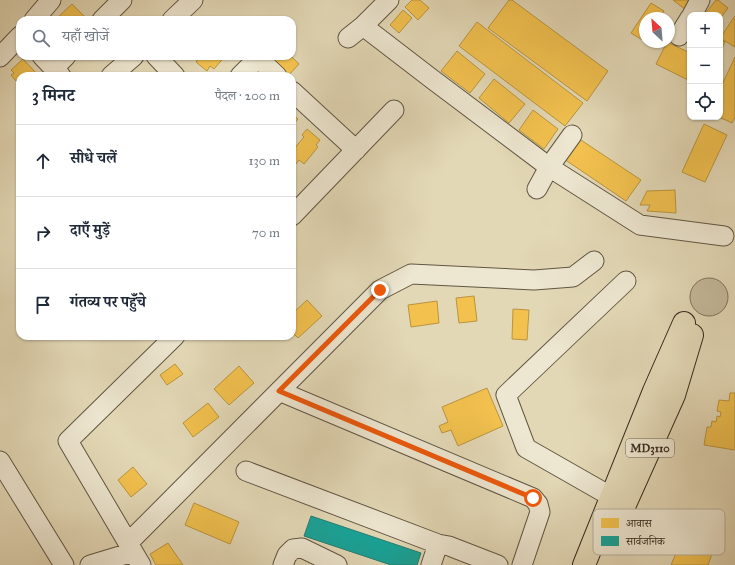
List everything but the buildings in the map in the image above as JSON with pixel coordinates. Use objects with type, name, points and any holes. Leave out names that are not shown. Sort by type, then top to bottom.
[{"type":"main road","name":"MD3110","points":[[607,509],[654,391],[689,325],[674,395],[623,509]]},
{"type":"main road","name":"MD3110","points":[[584,565],[593,543]]},
{"type":"main road","name":"MD3110","points":[[600,565],[604,555]]},
{"type":"street","points":[[37,16],[51,0]]},
{"type":"street","points":[[176,16],[193,0]]},
{"type":"street","points":[[348,38],[363,26],[389,0]]},
{"type":"street","points":[[694,12],[700,0]]},
{"type":"street","points":[[679,36],[687,23]]},
{"type":"street","points":[[363,26],[548,167],[640,225],[724,236]]},
{"type":"street","points":[[0,57],[16,40]]},
{"type":"street","points":[[116,72],[129,60]]},
{"type":"street","points":[[160,60],[171,72]]},
{"type":"street","points":[[244,72],[256,60]]},
{"type":"street","points":[[260,60],[273,72]]},
{"type":"street","points":[[296,95],[356,150]]},
{"type":"street","points":[[296,206],[356,150],[394,110]]},
{"type":"street","points":[[537,189],[548,167],[572,135]]},
{"type":"street","points":[[90,565],[134,553],[279,391],[380,290],[411,274],[534,280],[573,277],[594,261]]},
{"type":"street","points":[[612,497],[526,448],[506,395],[626,281]]},
{"type":"street","points":[[134,553],[68,441],[171,340]]},
{"type":"street","points":[[279,391],[533,498],[538,504],[540,512],[522,565]]},
{"type":"street","points":[[0,461],[64,565]]},
{"type":"street","points":[[246,471],[438,544],[449,546],[499,565]]},
{"type":"street","points":[[431,565],[438,544]]},
{"type":"street","points":[[283,565],[287,556],[293,549],[302,548],[337,565]]},
{"type":"shaded area","points":[[705,278],[713,278],[720,281],[725,286],[728,297],[725,308],[720,313],[713,316],[705,316],[698,313],[693,308],[690,301],[690,293],[693,286],[698,281]]},
{"type":"route","points":[[380,290],[279,391],[533,498]]}]
